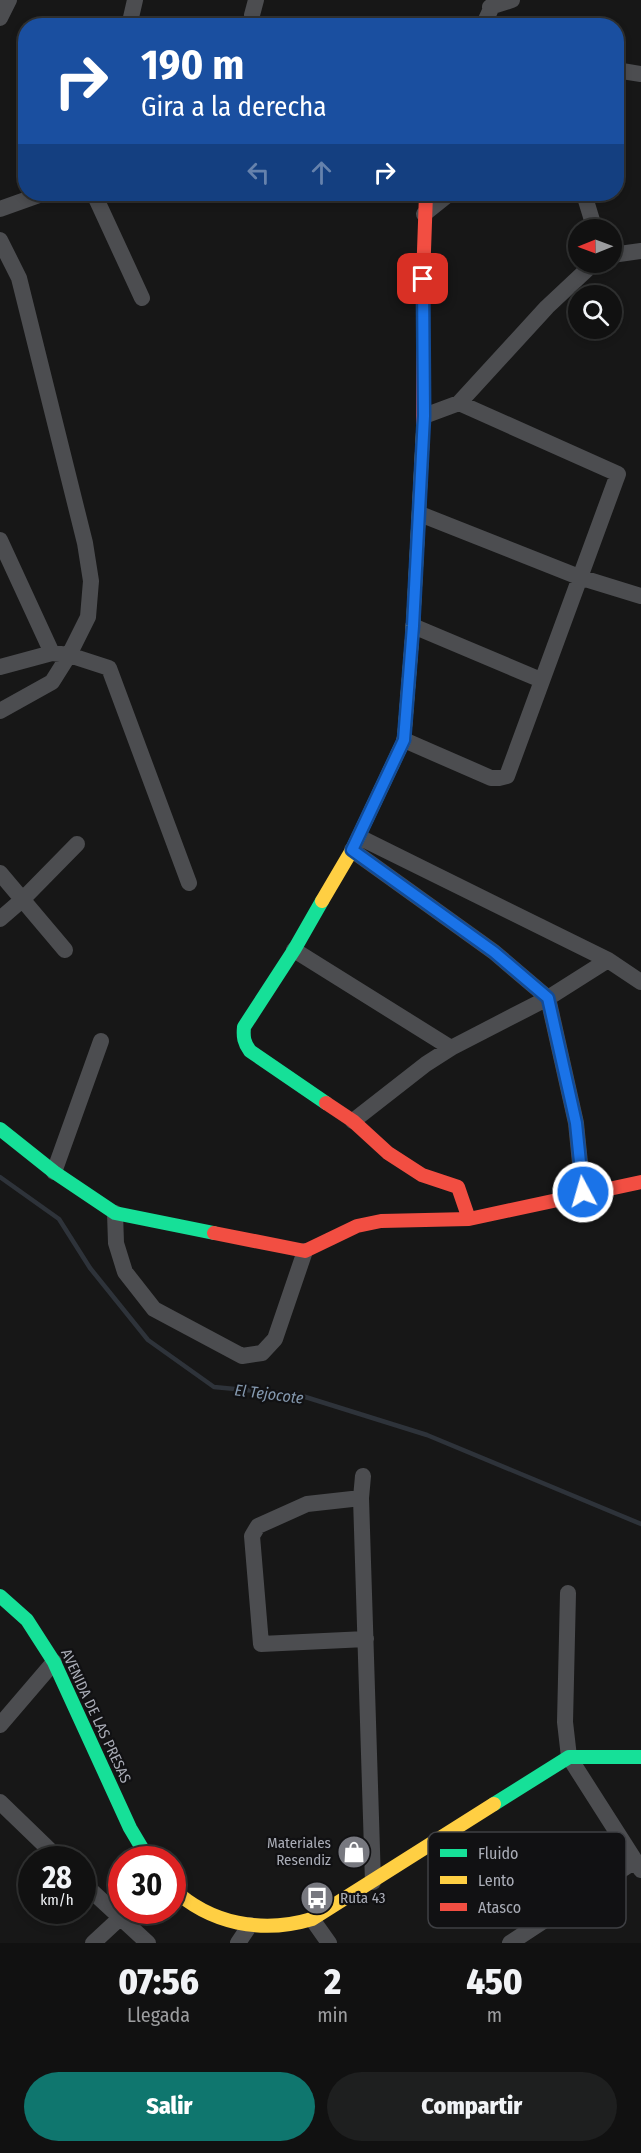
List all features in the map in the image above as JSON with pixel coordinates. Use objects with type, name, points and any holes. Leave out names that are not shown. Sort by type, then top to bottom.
[{"type":"street","points":[[0,18],[9,0]]},
{"type":"street","points":[[131,18],[135,0]]},
{"type":"street","points":[[487,18],[493,4],[512,0]]},
{"type":"street","points":[[624,71],[641,74]]},
{"type":"street","points":[[0,209],[22,201]]},
{"type":"street","points":[[97,201],[142,298]]},
{"type":"street","points":[[425,201],[424,416],[420,514],[404,740],[355,844],[294,950],[244,1027],[243,1039],[250,1051],[353,1121],[388,1153],[422,1175],[458,1186],[469,1219]]},
{"type":"street","points":[[424,214],[440,201]]},
{"type":"street","points":[[586,201],[592,219]]},
{"type":"street","points":[[0,240],[19,278],[85,543],[91,581],[88,617],[52,682],[0,711]]},
{"type":"street","points":[[622,254],[641,251]]},
{"type":"street","points":[[424,416],[459,403],[547,307],[583,273]]},
{"type":"street","points":[[404,740],[491,778],[507,776],[618,474],[459,403]]},
{"type":"street","points":[[420,514],[579,577],[641,596]]},
{"type":"street","points":[[0,540],[52,653]]},
{"type":"street","points":[[413,626],[541,680]]},
{"type":"street","points":[[0,667],[52,653],[69,655],[109,668],[189,883]]},
{"type":"street","points":[[0,919],[77,844]]},
{"type":"street","points":[[355,844],[608,960],[641,982]]},
{"type":"street","points":[[355,844],[494,952],[548,998],[576,1123],[583,1192]]},
{"type":"street","points":[[0,873],[65,950]]},
{"type":"street","points":[[294,950],[451,1048]]},
{"type":"street","points":[[353,1121],[426,1064],[451,1048],[548,998],[608,960]]},
{"type":"street","points":[[54,1172],[101,1041]]},
{"type":"street","points":[[0,1129],[54,1172],[115,1213],[305,1251],[357,1226],[381,1221],[469,1219],[583,1192],[641,1182]]},
{"type":"street","points":[[115,1213],[116,1243],[125,1272],[154,1309],[242,1356],[262,1353],[275,1339],[305,1251]]},
{"type":"street","points":[[363,1476],[361,1498],[373,1882]]},
{"type":"street","points":[[361,1498],[307,1504],[258,1526],[252,1536],[261,1644],[366,1639]]},
{"type":"street","points":[[567,1593],[566,1722],[569,1757],[616,1832]]},
{"type":"street","name":"AVENIDA DE LAS PRESAS","points":[[0,1596],[27,1620],[54,1662],[130,1828],[141,1846]]},
{"type":"street","points":[[0,1725],[54,1662]]},
{"type":"street","points":[[451,1832],[569,1757],[641,1757]]},
{"type":"street","points":[[0,1802],[46,1846]]},
{"type":"street","points":[[186,1901],[219,1918],[250,1924],[272,1927],[312,1919],[428,1847]]},
{"type":"street","points":[[626,1847],[638,1866]]},
{"type":"street","points":[[96,1895],[108,1907]]},
{"type":"street","points":[[312,1919],[329,1943]]},
{"type":"street","points":[[93,1943],[114,1924]]},
{"type":"street","points":[[127,1924],[148,1943]]},
{"type":"street","points":[[238,1943],[250,1924]]},
{"type":"street","points":[[510,1943],[535,1928]]},
{"type":"waterway","name":"El Tejocote","points":[[0,1177],[59,1219],[90,1268],[148,1340],[214,1387],[299,1395],[427,1435],[641,1524]]},
{"type":"traffic: fast","points":[[322,901],[294,950],[244,1027],[244,1034],[245,1043],[250,1051],[326,1103]]},
{"type":"traffic: fast","points":[[0,1129],[54,1172],[115,1213],[214,1233]]},
{"type":"traffic: fast","points":[[0,1596],[27,1620],[54,1662],[130,1828],[141,1846]]},
{"type":"traffic: fast","points":[[494,1804],[569,1757],[641,1757]]},
{"type":"traffic: slow","points":[[322,901],[352,850],[404,740],[413,626],[423,432]]},
{"type":"traffic: slow","points":[[450,1832],[494,1804]]},
{"type":"traffic: slow","points":[[186,1899],[220,1918],[237,1923],[274,1926],[312,1919],[428,1846]]},
{"type":"traffic: jam","points":[[423,432],[423,279],[426,201]]},
{"type":"traffic: jam","points":[[326,1103],[353,1121],[388,1153],[422,1175],[458,1187],[469,1219]]},
{"type":"traffic: jam","points":[[214,1233],[305,1251],[357,1226],[381,1221],[469,1219],[641,1182]]},
{"type":"place","name":"Materiales Resendiz","points":[[354,1852]]},
{"type":"place","name":"Ruta 43","points":[[317,1898]]},
{"type":"route","points":[[423,279],[424,416],[420,514],[404,740],[352,850],[494,952],[548,998],[576,1123],[583,1192]]}]
